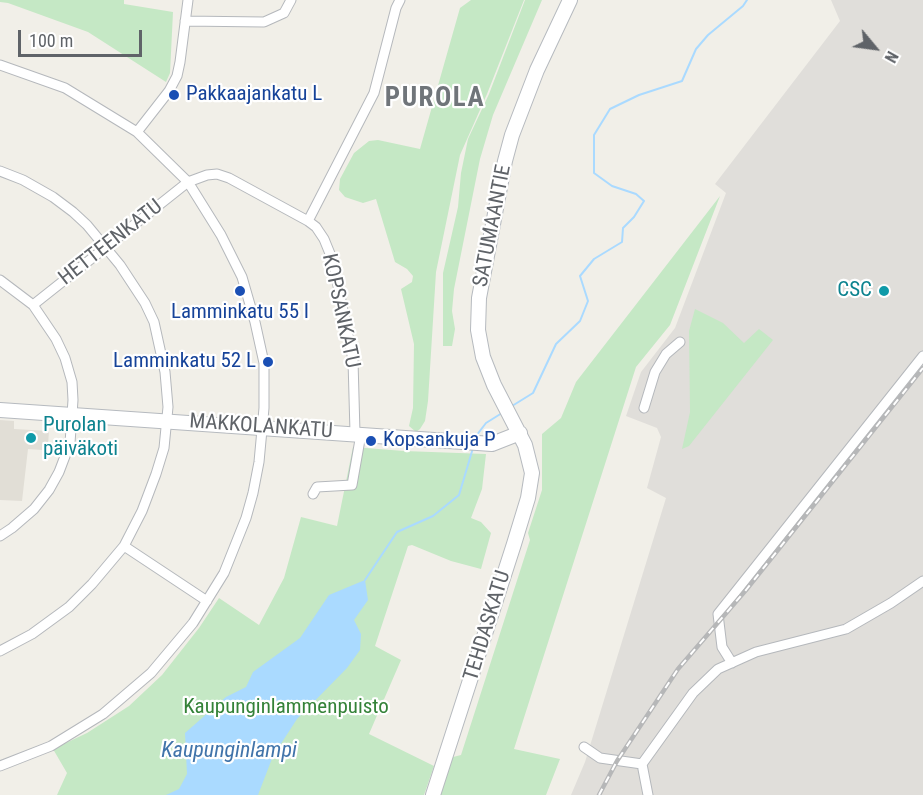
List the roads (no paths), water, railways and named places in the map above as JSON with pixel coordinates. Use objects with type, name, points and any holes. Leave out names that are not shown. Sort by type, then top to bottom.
[{"type":"street","points":[[136,132],[169,91],[177,76],[188,0]]},
{"type":"street","points":[[185,21],[264,22],[284,14],[291,0]]},
{"type":"street","points":[[308,221],[374,93],[400,0]]},
{"type":"street","name":"SATUMAANTIE","points":[[528,454],[520,433],[494,385],[483,357],[478,330],[479,298],[512,135],[537,70],[570,0]]},
{"type":"street","points":[[0,65],[65,88],[136,132],[188,182],[221,235],[242,276],[264,363],[264,408],[253,493],[246,518],[224,573],[207,601],[164,660],[123,699],[61,740],[0,766]]},
{"type":"street","points":[[0,171],[23,180],[53,197],[87,225],[106,247],[134,286],[154,322],[168,391],[168,421],[164,448],[153,484],[124,546],[69,607],[32,634],[0,651]]},
{"type":"street","name":"KOPSANKATU","points":[[188,182],[217,174],[229,178],[308,221],[316,227],[324,239],[333,261],[353,360],[358,434],[352,485],[317,487],[313,494]]},
{"type":"street","name":"HETTEENKATU","points":[[33,304],[188,182]]},
{"type":"street","points":[[0,280],[33,304],[56,339],[65,358],[72,382],[73,415],[70,443],[49,490],[34,509],[0,536]]},
{"type":"street","points":[[644,408],[655,372],[666,354],[680,342]]},
{"type":"street","points":[[732,663],[722,647],[718,614],[923,356]]},
{"type":"street","name":"MAKKOLANKATU","points":[[0,410],[492,444],[520,433]]},
{"type":"street","name":"TEHDASKATU","points":[[433,795],[528,498],[532,473],[528,454]]},
{"type":"street","points":[[124,546],[207,601]]},
{"type":"street","points":[[648,795],[642,764],[693,693],[718,669],[756,652],[846,629],[923,581]]},
{"type":"street","points":[[584,747],[600,758],[642,764]]},
{"type":"water","name":"Kaupunginlampi","points":[[365,580],[368,600],[354,620],[361,634],[360,650],[347,668],[297,719],[273,756],[258,795],[166,795],[179,789],[187,774],[185,733],[226,697],[246,687],[253,672],[300,638],[329,595]]},
{"type":"waterway","points":[[512,406],[533,393],[556,344],[580,321],[588,301],[580,276],[594,259],[622,242],[623,228],[634,217],[644,201],[636,194],[612,186],[594,173],[594,135],[610,109],[639,95],[682,81],[696,49],[747,0]]},
{"type":"waterway","points":[[476,436],[486,423],[502,413]]},
{"type":"waterway","points":[[365,580],[397,532],[433,516],[459,495],[473,448]]},
{"type":"railway","points":[[599,795],[617,761],[678,669],[746,590],[923,368]]},
{"type":"place","name":"Pakkaajankatu L","points":[[174,95]]},
{"type":"place","name":"Lamminkatu 55 I","points":[[240,291]]},
{"type":"place","name":"CSC","points":[[884,291]]},
{"type":"place","name":"Lamminkatu 52 L","points":[[268,362]]},
{"type":"place","name":"Purolan päiväkoti","points":[[31,438]]},
{"type":"place","name":"Kopsankuja P","points":[[371,441]]},
{"type":"district","name":"PUROLA","points":[[435,99]]},
{"type":"park label","name":"Kaupunginlammenpuisto","points":[[286,708]]}]
